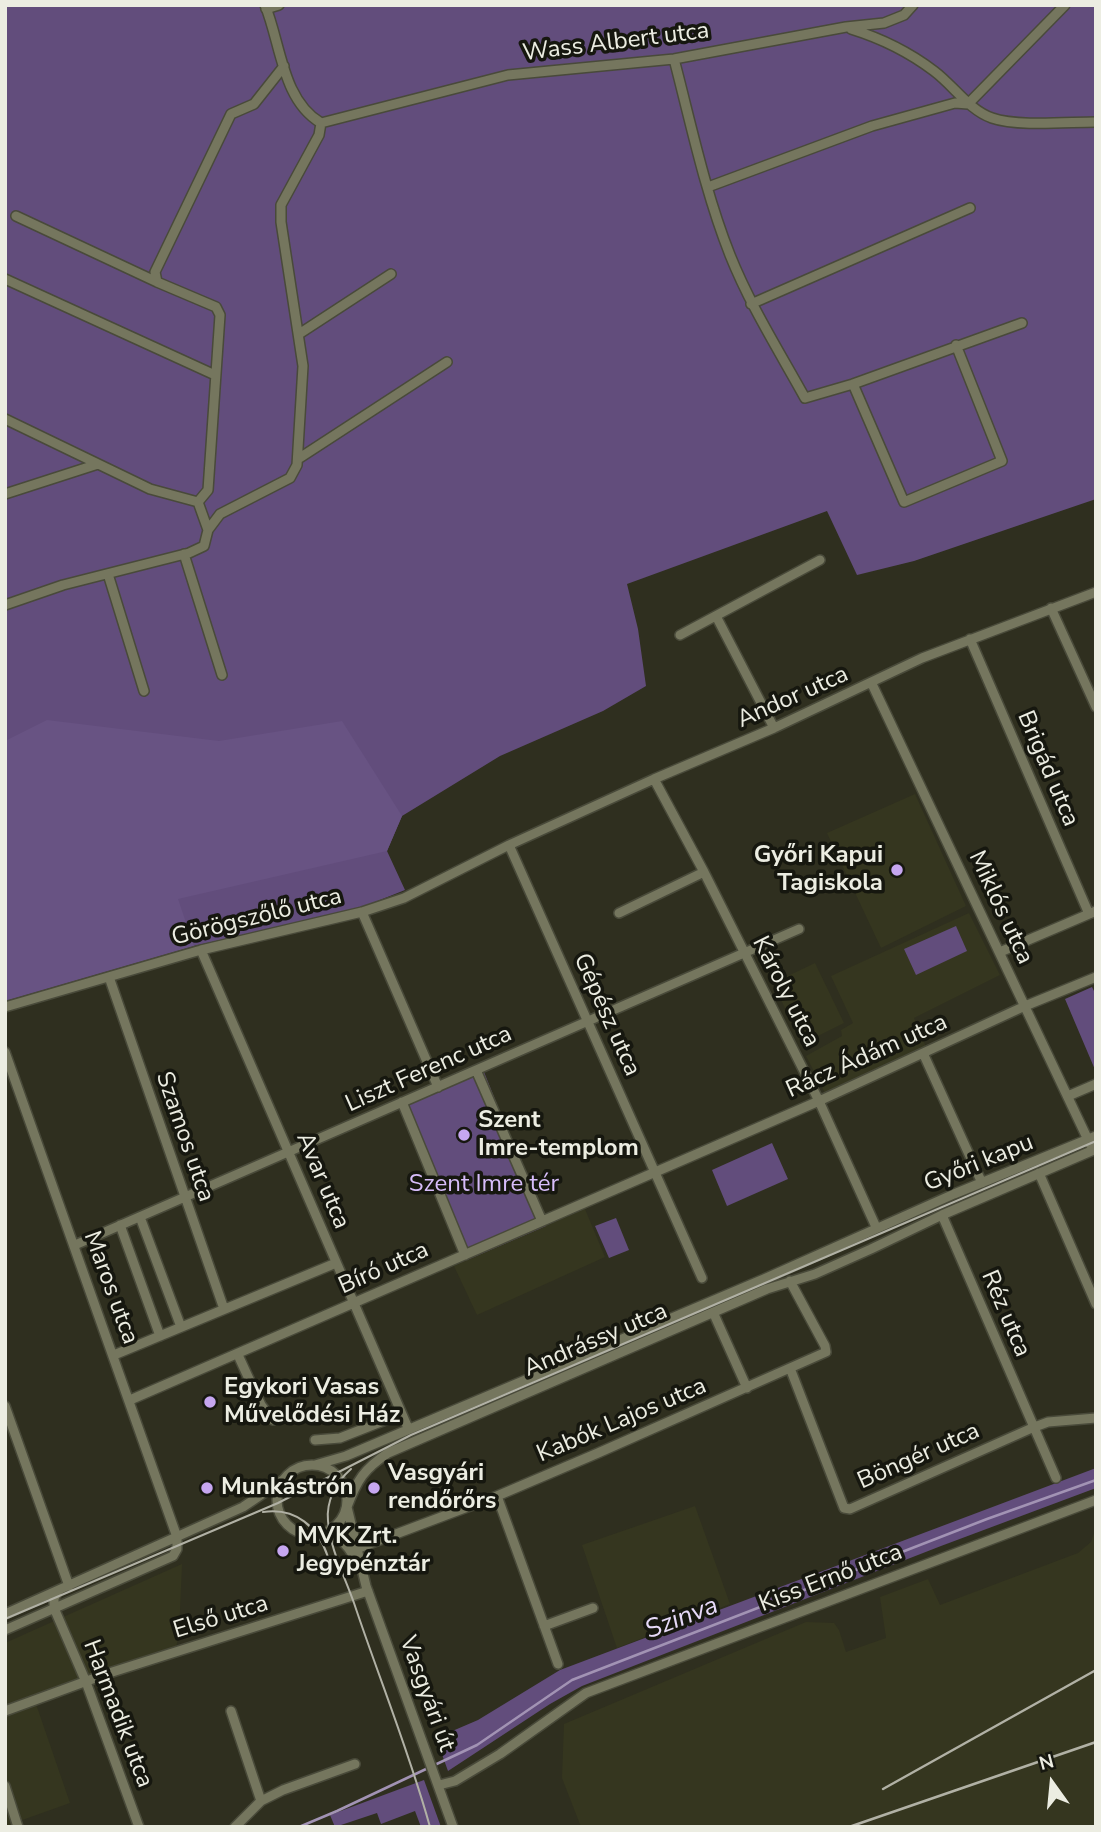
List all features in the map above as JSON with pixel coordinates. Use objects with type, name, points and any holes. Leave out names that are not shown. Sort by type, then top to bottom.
[{"type":"street","points":[[5,605],[63,585],[184,554],[204,546],[208,530],[220,514],[290,478],[298,459],[303,366],[281,222],[281,205],[318,135],[321,123],[311,117],[293,92],[266,7],[279,5]]},
{"type":"street","name":"Wass Albert utca","points":[[321,123],[508,75],[674,59],[846,27],[884,23],[904,15],[913,5]]},
{"type":"street","points":[[708,187],[872,126],[955,103],[968,104],[1065,5]]},
{"type":"street","points":[[880,38],[884,23]]},
{"type":"street","points":[[846,27],[880,38],[932,69],[959,92],[968,104],[993,118],[1028,122],[1096,122]]},
{"type":"street","points":[[674,59],[708,187],[729,253],[751,304],[805,398],[853,384],[1022,323]]},
{"type":"street","points":[[157,282],[155,272],[231,114],[254,104],[284,66]]},
{"type":"street","points":[[751,304],[970,208]]},
{"type":"street","points":[[16,216],[216,307],[220,315],[208,490],[198,502]]},
{"type":"street","points":[[299,334],[391,274]]},
{"type":"street","points":[[5,279],[215,375]]},
{"type":"street","points":[[853,384],[904,502],[1002,461],[956,345]]},
{"type":"street","points":[[298,459],[447,362]]},
{"type":"street","points":[[5,418],[150,489],[198,502]]},
{"type":"street","points":[[5,494],[98,464]]},
{"type":"street","points":[[198,502],[208,530]]},
{"type":"street","points":[[184,554],[222,675]]},
{"type":"street","points":[[680,635],[820,559]]},
{"type":"street","points":[[108,575],[144,691]]},
{"type":"street","name":"Andor utca","points":[[509,845],[872,684],[922,658],[1096,592]]},
{"type":"street","points":[[1051,608],[1096,707]]},
{"type":"street","points":[[716,616],[774,728]]},
{"type":"street","name":"Brigád utca","points":[[970,639],[1092,912]]},
{"type":"street","name":"Miklós utca","points":[[872,684],[1068,1096],[1092,1138],[1094,1149]]},
{"type":"street","name":"Károly utca","points":[[654,779],[819,1101],[876,1227]]},
{"type":"street","name":"Görögszőlő utca","points":[[5,1007],[201,950],[362,912],[404,898],[509,845]]},
{"type":"street","name":"Gépész utca","points":[[509,845],[702,1278]]},
{"type":"street","points":[[619,913],[704,872]]},
{"type":"street","points":[[362,912],[438,1087]]},
{"type":"street","points":[[1000,952],[1092,912]]},
{"type":"street","name":"Liszt Ferenc utca","points":[[75,1245],[799,929]]},
{"type":"street","name":"Avar utca","points":[[201,950],[406,1427]]},
{"type":"street","name":"Szamos utca","points":[[109,977],[224,1309]]},
{"type":"street","name":"Rácz Ádám utca","points":[[654,1172],[819,1101],[1025,1006],[1096,977]]},
{"type":"street","name":"Maros utca","points":[[5,1052],[177,1537]]},
{"type":"street","points":[[923,1053],[982,1183]]},
{"type":"street","points":[[476,1070],[542,1221]]},
{"type":"street","points":[[1068,1096],[1096,1084]]},
{"type":"street","points":[[402,1102],[465,1255]]},
{"type":"street","name":"Győri kapu","points":[[876,1227],[1092,1138]]},
{"type":"street","name":"Győri kapu","points":[[886,1243],[942,1215],[1094,1149]]},
{"type":"street","name":"Bíró utca","points":[[130,1400],[654,1172]]},
{"type":"street","points":[[1039,1173],[1096,1304]]},
{"type":"street","name":"Réz utca","points":[[942,1215],[1032,1428],[1056,1478]]},
{"type":"street","points":[[140,1217],[181,1327]]},
{"type":"street","points":[[120,1225],[160,1336]]},
{"type":"street","name":"Andrássy utca","points":[[315,1465],[346,1456],[406,1427],[764,1279],[876,1227]]},
{"type":"street","name":"Andrássy utca","points":[[346,1507],[369,1465],[388,1453],[713,1312],[790,1281],[815,1274],[886,1243]]},
{"type":"street","points":[[114,1355],[336,1262]]},
{"type":"street","name":"Kabók Lajos utca","points":[[356,1549],[497,1496],[826,1352],[790,1281]]},
{"type":"street","points":[[713,1312],[747,1388]]},
{"type":"street","points":[[238,1355],[261,1405],[273,1420]]},
{"type":"street","name":"Böngér utca","points":[[790,1368],[844,1508],[850,1509],[1032,1428]]},
{"type":"street","points":[[5,1406],[69,1586]]},
{"type":"street","points":[[316,1440],[340,1438],[396,1416],[400,1410]]},
{"type":"street","points":[[1032,1428],[1048,1422],[1096,1418]]},
{"type":"street","points":[[5,1614],[256,1500],[296,1469],[315,1465],[325,1467],[341,1479],[347,1492],[344,1515],[335,1526],[323,1533],[312,1534],[292,1528],[282,1516],[278,1503],[283,1480]]},
{"type":"street","points":[[497,1496],[558,1664]]},
{"type":"street","name":"Kiss Ernő utca","points":[[439,1785],[455,1781],[500,1754],[586,1693],[1096,1500]]},
{"type":"street","name":"Vasgyári út","points":[[346,1507],[362,1574],[453,1827]]},
{"type":"street","name":"Vasgyári út","points":[[312,1534],[333,1536],[345,1542],[362,1574]]},
{"type":"street","points":[[5,1630],[44,1613],[56,1613],[173,1556],[177,1549],[177,1537]]},
{"type":"street","points":[[56,1613],[54,1598],[58,1591]]},
{"type":"street","name":"Első utca","points":[[5,1711],[86,1682],[368,1591]]},
{"type":"street","points":[[544,1626],[593,1608]]},
{"type":"street","name":"Harmadik utca","points":[[56,1613],[65,1628],[86,1682],[139,1827]]},
{"type":"street","points":[[231,1711],[261,1801]]},
{"type":"street","points":[[235,1827],[261,1801],[355,1763]]},
{"type":"street","points":[[5,1786],[18,1827]]},
{"type":"shaded area","points":[[47,720],[219,741],[342,721],[402,816],[387,851],[178,899],[194,946],[5,1001],[5,741]]},
{"type":"shaded area","name":"Győri Kapui Tagiskola","points":[[915,794],[966,906],[881,948],[827,833]]},
{"type":"shaded area","points":[[969,913],[1000,975],[914,1018],[926,1047],[825,1093],[806,1056],[842,1036],[841,1030],[853,1023],[831,976]]},
{"type":"shaded area","points":[[815,963],[844,1023],[802,1044],[773,983]]},
{"type":"shaded area","points":[[585,1209],[605,1257],[477,1315],[454,1266]]},
{"type":"shaded area","points":[[695,1506],[730,1604],[617,1648],[582,1545]]},
{"type":"shaded area","points":[[1096,1527],[1096,1827],[581,1827],[562,1778],[564,1724],[806,1622],[834,1623],[846,1652],[886,1638],[880,1597],[928,1579],[940,1605],[1078,1553],[1091,1542]]},
{"type":"shaded area","points":[[182,1564],[179,1634],[174,1656],[36,1704],[70,1803],[14,1823],[15,1827],[5,1827],[5,1643]]},
{"type":"green space","points":[[5,5],[1096,5],[1096,499],[914,561],[857,575],[827,511],[627,584],[638,629],[646,686],[603,711],[500,756],[402,816],[387,851],[405,890],[360,908],[194,946],[5,1001]]},
{"type":"green space","points":[[956,926],[967,951],[916,975],[904,949]]},
{"type":"green space","points":[[1092,987],[1096,995],[1096,1072],[1065,999]]},
{"type":"green space","name":"Szent Imre tér","points":[[484,1072],[546,1226],[467,1260],[407,1104]]},
{"type":"green space","points":[[772,1143],[788,1179],[727,1206],[712,1170]]},
{"type":"green space","points":[[616,1218],[629,1250],[609,1258],[595,1226]]},
{"type":"green space","points":[[1096,1468],[1096,1488],[582,1686],[448,1771],[436,1738],[478,1720],[560,1670]]},
{"type":"green space","points":[[424,1780],[441,1827],[421,1827],[415,1811],[381,1824],[377,1813],[335,1827],[330,1815]]},
{"type":"waterway","name":"Szinva","points":[[299,1827],[477,1745],[572,1680],[987,1519],[1096,1480]]},
{"type":"tram line","points":[[5,1619],[278,1503],[411,1435],[1096,1141]]},
{"type":"tram line","points":[[351,1469],[330,1499],[329,1531],[430,1827]]},
{"type":"tram line","points":[[263,1512],[286,1513],[304,1521],[312,1528],[328,1557]]},
{"type":"railway","points":[[883,1789],[1096,1670]]},
{"type":"railway","points":[[849,1827],[1096,1742]]},
{"type":"place","name":"Győri Kapui Tagiskola","points":[[897,870]]},
{"type":"place","name":"Szent Imre-templom","points":[[464,1135]]},
{"type":"place","name":"Egykori Vasas Művelődési Ház","points":[[210,1402]]},
{"type":"place","name":"Munkástrón","points":[[207,1488]]},
{"type":"place","name":"Vasgyári rendőrőrs","points":[[374,1488]]},
{"type":"place","name":"MVK Zrt. Jegypénztár","points":[[283,1551]]}]
